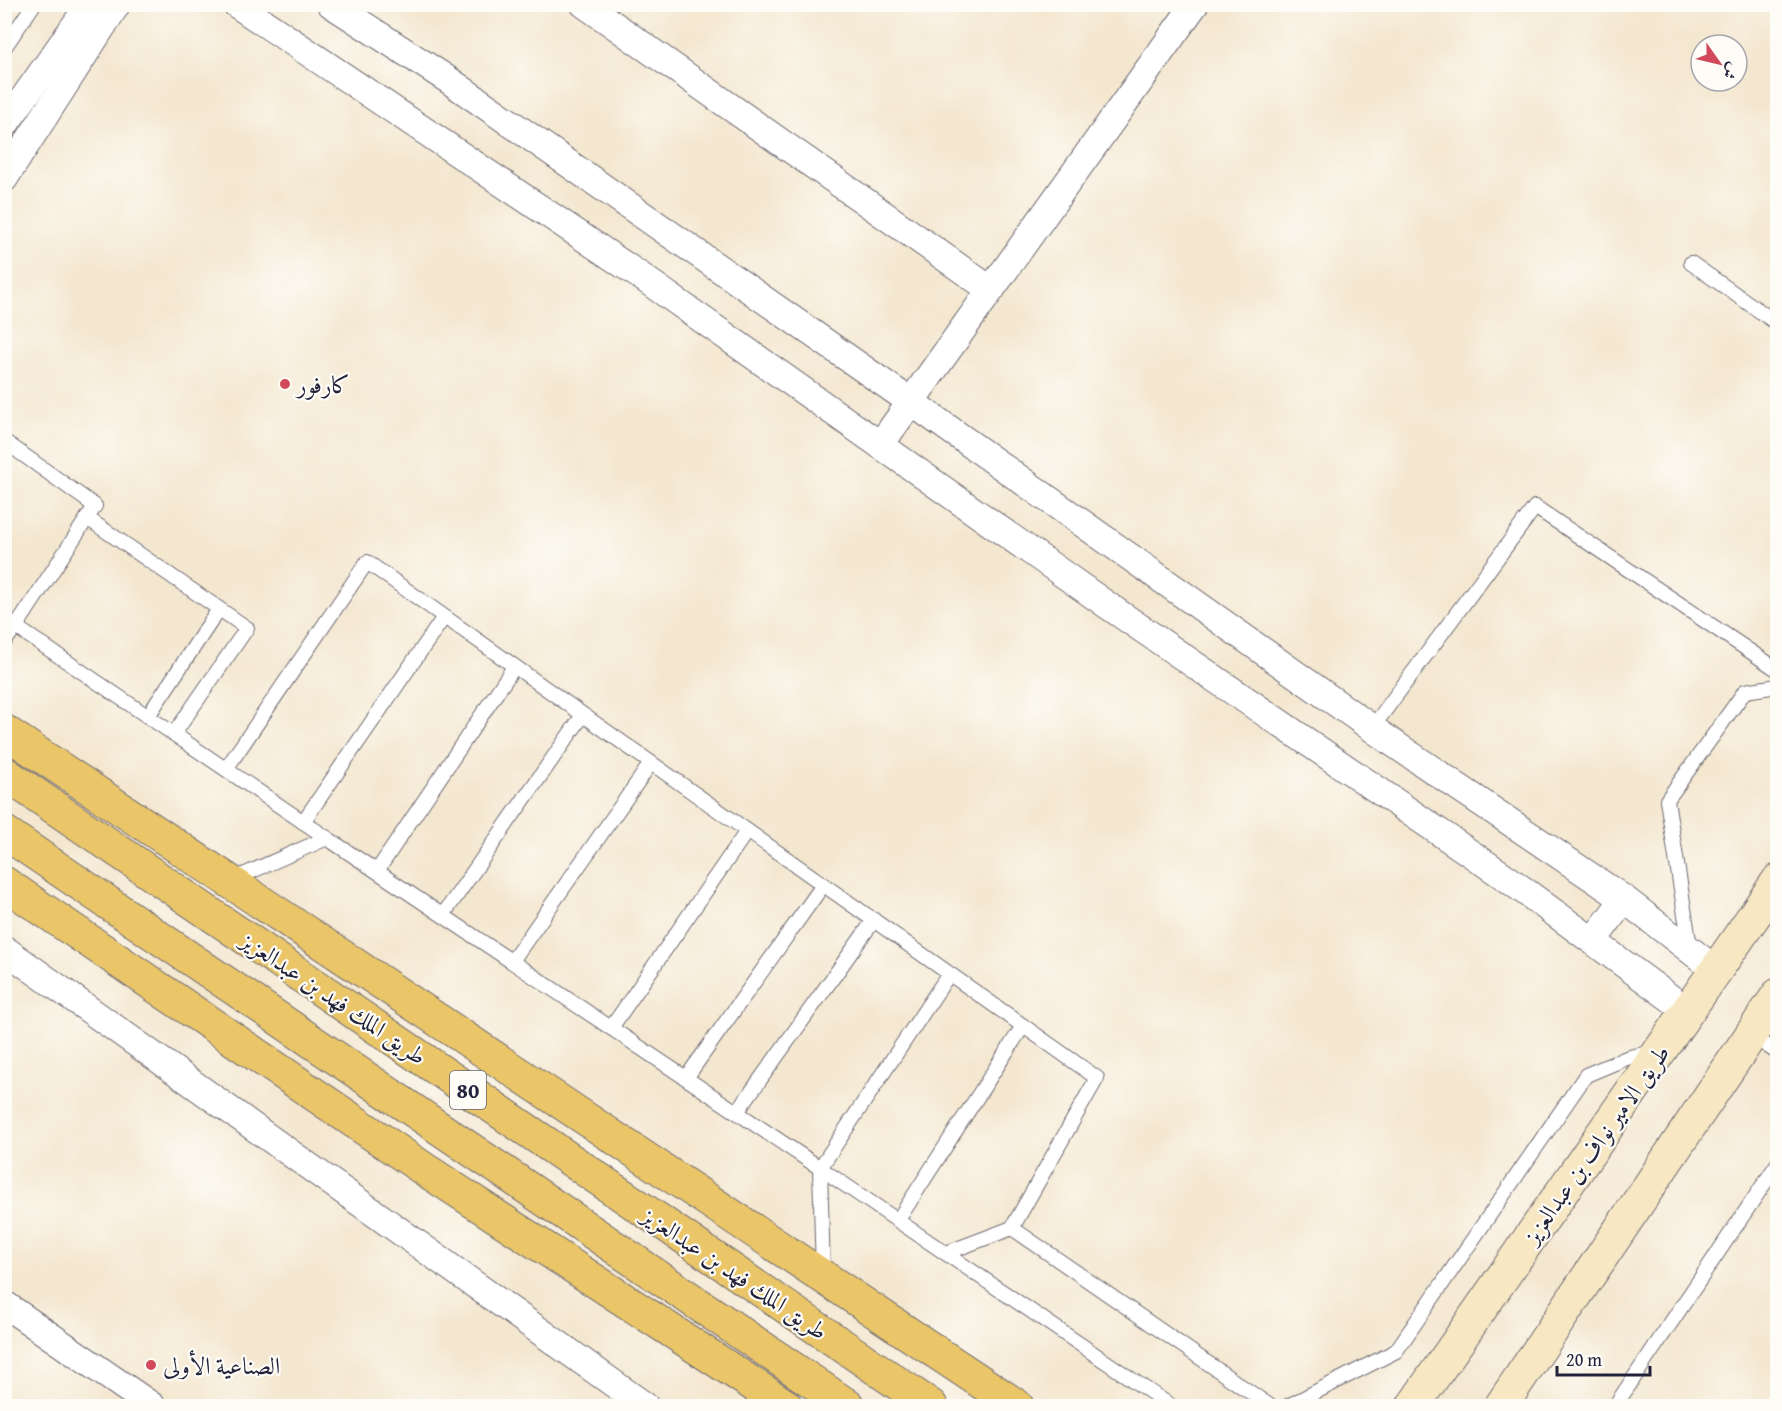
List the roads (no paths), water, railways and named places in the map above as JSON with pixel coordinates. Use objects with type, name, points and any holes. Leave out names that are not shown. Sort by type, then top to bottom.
[{"type":"highway","points":[[4,731],[1017,1407]]},
{"type":"highway","name":"طريق الملك فهد بن عبدالعزيز","points":[[4,773],[931,1407]]},
{"type":"highway","name":"طريق الملك فهد بن عبدالعزيز","points":[[4,832],[848,1407]]},
{"type":"highway","points":[[4,883],[415,1162],[746,1378],[786,1407]]},
{"type":"main road","name":"طريق الامير نواف بن عبدالعزيز","points":[[1413,1407],[1778,882]]},
{"type":"main road","points":[[1501,1407],[1778,995]]},
{"type":"street","points":[[4,126],[90,4]]},
{"type":"street","points":[[4,179],[117,4]]},
{"type":"street","points":[[236,4],[642,278],[1117,611],[1508,879],[1688,1011]]},
{"type":"street","points":[[331,4],[450,81],[911,402],[1372,728],[1624,899],[1716,970]]},
{"type":"street","points":[[584,4],[991,290]]},
{"type":"street","points":[[880,445],[1195,4]]},
{"type":"street","points":[[1593,941],[1624,899]]},
{"type":"street","points":[[4,949],[645,1407]]},
{"type":"street","points":[[4,1305],[152,1407]]},
{"type":"lane","points":[[4,48],[34,4]]},
{"type":"lane","points":[[1691,263],[1778,324]]},
{"type":"lane","points":[[4,441],[95,506],[4,642]]},
{"type":"lane","points":[[1372,728],[1535,507],[1778,670]]},
{"type":"lane","points":[[87,518],[247,628],[174,734]]},
{"type":"lane","points":[[226,769],[367,562],[1097,1078],[1012,1228],[946,1253]]},
{"type":"lane","points":[[148,716],[219,609]]},
{"type":"lane","points":[[303,822],[444,617]]},
{"type":"lane","points":[[16,627],[898,1220],[1171,1407]]},
{"type":"lane","points":[[376,871],[514,667]]},
{"type":"lane","points":[[1690,950],[1667,800],[1745,691],[1778,686]]},
{"type":"lane","points":[[442,915],[584,715]]},
{"type":"lane","points":[[512,961],[651,763]]},
{"type":"lane","points":[[611,1028],[747,831]]},
{"type":"lane","points":[[230,881],[327,838]]},
{"type":"lane","points":[[686,1078],[823,885]]},
{"type":"lane","points":[[737,1112],[874,920]]},
{"type":"lane","points":[[823,1278],[820,1168],[949,974]]},
{"type":"lane","points":[[898,1220],[1023,1026]]},
{"type":"lane","points":[[1751,1035],[1778,1053]]},
{"type":"lane","points":[[1288,1407],[1396,1351],[1586,1075],[1629,1057],[1661,1051]]},
{"type":"lane","points":[[1615,1407],[1778,1163]]},
{"type":"lane","points":[[1012,1228],[1270,1407]]},
{"type":"place","name":"كارفور","points":[[285,384]]},
{"type":"place","name":"الصناعية الأولى","points":[[151,1365]]}]
